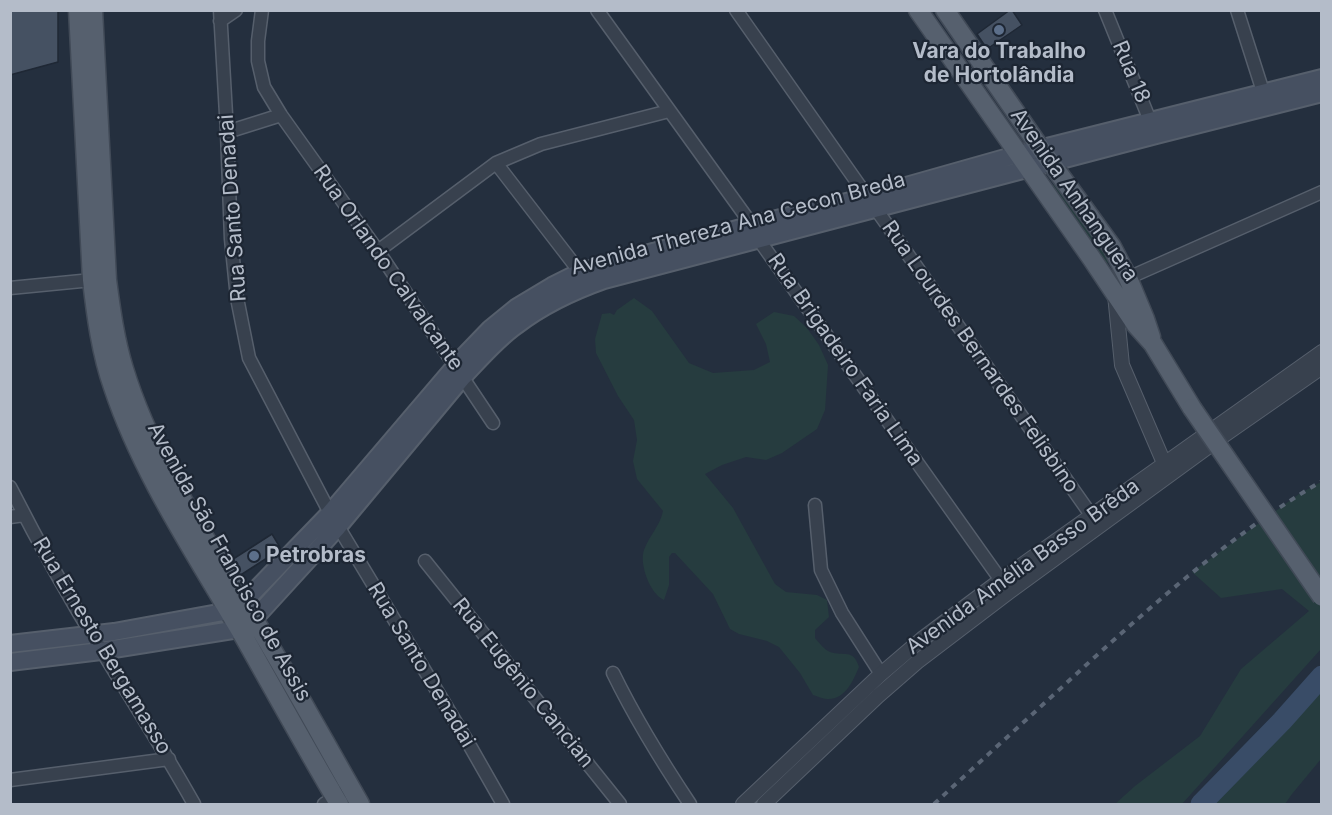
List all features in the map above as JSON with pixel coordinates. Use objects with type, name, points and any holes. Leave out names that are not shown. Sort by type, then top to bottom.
[{"type":"main road","name":"Avenida São Francisco de Assis","points":[[78,10],[92,280],[97,317],[112,385],[126,422],[181,531],[236,607],[360,804]]},
{"type":"main road","name":"Avenida São Francisco de Assis","points":[[93,10],[107,280],[112,318],[123,368],[159,454],[236,607]]},
{"type":"main road","name":"Avenida Anhanguera","points":[[918,10],[1136,325],[1153,344],[1192,408],[1322,597]]},
{"type":"main road","name":"Avenida Anhanguera","points":[[951,13],[1046,156],[1112,247],[1128,278],[1153,344]]},
{"type":"main road","name":"Avenida Thereza Ana Cecon Breda","points":[[247,624],[308,559],[334,520],[459,371],[490,329],[517,307],[552,286],[580,272],[872,203],[1024,161],[1266,99],[1322,78]]},
{"type":"main road","name":"Avenida Thereza Ana Cecon Breda","points":[[1266,99],[1322,93]]},
{"type":"main road","name":"Avenida Thereza Ana Cecon Breda","points":[[459,371],[516,325],[556,300],[581,288],[756,232]]},
{"type":"main road","points":[[1100,270],[1119,260]]},
{"type":"main road","name":"Avenida Thereza Ana Cecon Breda","points":[[236,607],[334,520]]},
{"type":"main road","points":[[10,644],[92,634],[236,607]]},
{"type":"main road","name":"Avenida São Francisco de Assis","points":[[247,624],[333,802]]},
{"type":"main road","points":[[10,662],[101,651],[247,624]]},
{"type":"street","points":[[220,16],[236,10]]},
{"type":"street","name":"Rua Orlando Calvalcante","points":[[262,10],[258,61],[264,87],[281,115],[378,251],[493,423]]},
{"type":"street","name":"Rua Brigadeiro Faria Lima","points":[[597,10],[1005,586]]},
{"type":"street","name":"Rua Lourdes Bernardes Felisbino","points":[[736,10],[1095,521]]},
{"type":"street","name":"Rua 18","points":[[1105,10],[1153,128]]},
{"type":"street","points":[[1237,10],[1266,99]]},
{"type":"street","points":[[931,29],[951,13]]},
{"type":"street","name":"Rua Santo Denadai","points":[[220,16],[232,251],[237,298],[249,358],[334,520],[503,804]]},
{"type":"street","points":[[378,251],[496,163],[541,144],[669,111]]},
{"type":"street","points":[[227,132],[281,115]]},
{"type":"street","points":[[496,163],[580,272]]},
{"type":"street","points":[[1128,278],[1322,192]]},
{"type":"street","points":[[10,288],[92,280]]},
{"type":"street","points":[[1115,294],[1122,365],[1164,463]]},
{"type":"street","points":[[1119,341],[1136,325]]},
{"type":"street","name":"Avenida Amélia Basso Brêda","points":[[1095,521],[1164,463],[1322,352]]},
{"type":"street","name":"Avenida Amélia Basso Brêda","points":[[743,804],[881,674],[922,639],[1005,586],[1095,521],[1322,367]]},
{"type":"street","name":"Rua Ernesto Bergamasso","points":[[10,487],[101,651],[169,759],[194,804]]},
{"type":"street","points":[[815,506],[821,570],[842,613],[881,674]]},
{"type":"street","points":[[10,517],[24,515]]},
{"type":"street","name":"Rua Eugênio Cancian","points":[[425,561],[620,804]]},
{"type":"street","name":"Avenida Amélia Basso Brêda","points":[[764,804],[878,696],[1005,586]]},
{"type":"street","points":[[613,673],[666,767],[690,804]]},
{"type":"street","points":[[10,780],[169,759]]},
{"type":"street","points":[[333,802],[350,787]]},
{"type":"green space","points":[[1055,184],[1112,264],[1101,261],[1049,187]]},
{"type":"green space","points":[[634,298],[652,311],[689,363],[713,373],[754,370],[770,362],[766,344],[756,324],[774,312],[794,316],[807,328],[819,345],[828,365],[825,410],[817,429],[782,453],[766,460],[746,457],[722,465],[705,474],[733,508],[775,584],[786,592],[817,595],[827,600],[829,617],[815,630],[815,638],[830,652],[851,655],[859,667],[848,689],[839,696],[827,699],[813,695],[800,673],[779,647],[730,629],[713,594],[675,553],[669,557],[669,585],[664,600],[654,592],[650,585],[644,570],[644,550],[663,511],[637,479],[633,461],[637,440],[634,420],[618,396],[596,353],[595,339],[602,314],[614,315],[617,310]]},
{"type":"green space","points":[[1321,482],[1321,649],[1182,804],[1115,804],[1200,736],[1241,669],[1309,611],[1282,589],[1221,598],[1192,572],[1299,494]]},
{"type":"green space","points":[[1321,679],[1321,759],[1285,804],[1208,804]]},
{"type":"building","points":[[10,10],[58,10],[58,62],[10,75]]},
{"type":"building","name":"Vara do Trabalho de Hortolândia","points":[[1010,10],[1022,25],[987,49],[977,34]]},
{"type":"building","name":"Petrobras","points":[[272,534],[281,549],[236,578],[227,563]]},
{"type":"waterway","points":[[1201,804],[1282,721],[1322,676]]},
{"type":"railway","points":[[934,804],[1170,591],[1228,544],[1322,481]]},
{"type":"place","name":"Vara do Trabalho de Hortolândia","points":[[999,30]]},
{"type":"place","name":"Petrobras","points":[[254,556]]}]
